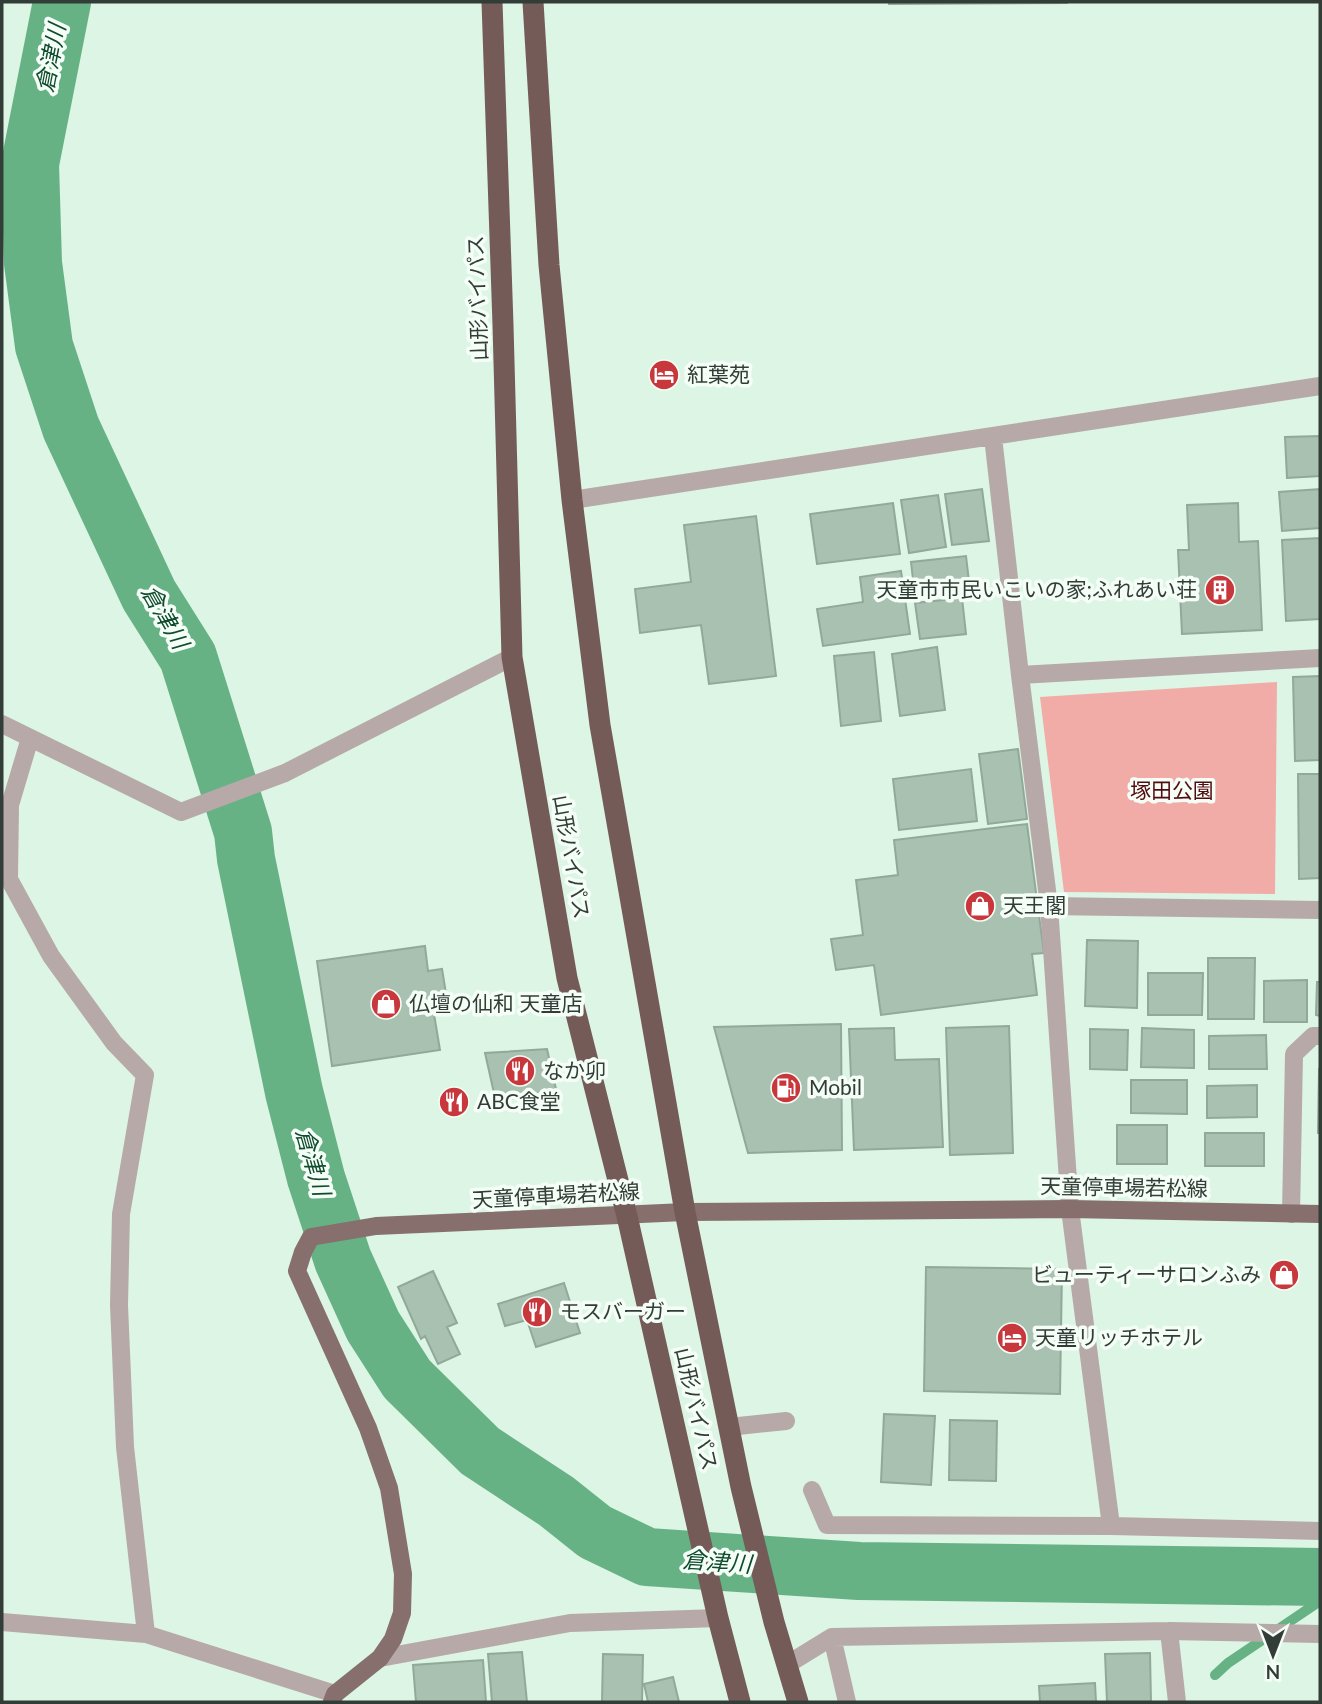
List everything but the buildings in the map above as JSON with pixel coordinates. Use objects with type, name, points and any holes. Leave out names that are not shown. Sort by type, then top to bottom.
[{"type":"highway","name":"山形バイパス","points":[[492,2],[512,657],[567,978],[740,1702]]},
{"type":"highway","name":"山形バイパス","points":[[533,2],[549,265],[572,500],[600,725],[685,1212],[741,1487],[774,1622],[798,1702]]},
{"type":"main road","name":"天童停車場若松線","points":[[333,1698],[380,1658],[393,1639],[402,1613],[403,1574],[389,1488],[368,1429],[297,1271],[311,1237],[376,1226],[685,1212],[1070,1209],[1320,1214]]},
{"type":"street","points":[[572,500],[1320,386]]},
{"type":"street","points":[[993,437],[1049,906],[1070,1209],[1111,1526]]},
{"type":"street","points":[[2,724],[181,812],[285,773],[512,657]]},
{"type":"street","points":[[1020,676],[1320,658]]},
{"type":"street","points":[[30,738],[10,805],[9,879],[51,956],[114,1043],[145,1075],[121,1214],[119,1305],[125,1447],[146,1634]]},
{"type":"street","points":[[1049,906],[1320,909]]},
{"type":"street","points":[[1292,1214],[1294,1054],[1313,1036],[1320,1036]]},
{"type":"street","points":[[729,1427],[786,1420]]},
{"type":"street","points":[[812,1490],[827,1525],[1111,1526],[1320,1531]]},
{"type":"street","points":[[380,1658],[570,1623],[718,1618]]},
{"type":"street","points":[[2,1622],[146,1634],[333,1698]]},
{"type":"street","points":[[788,1664],[832,1637],[1170,1631],[1320,1634]]},
{"type":"street","points":[[1170,1631],[1177,1702]]},
{"type":"street","points":[[832,1637],[847,1702]]},
{"type":"green space","name":"塚田公園","points":[[1277,682],[1275,894],[1064,892],[1040,697]]},
{"type":"waterway","name":"倉津川","points":[[62,2],[30,164],[33,263],[44,346],[71,428],[149,595],[188,657],[243,832],[246,859],[294,1092],[316,1178],[343,1260],[373,1326],[407,1379],[480,1451],[556,1501],[595,1532],[647,1557],[859,1571],[1320,1577]]},
{"type":"waterway","points":[[1215,1675],[1228,1663],[1320,1601]]},
{"type":"place","name":"紅葉苑","points":[[664,375]]},
{"type":"place","name":"天童市市民いこいの家;ふれあい荘","points":[[1220,590]]},
{"type":"place","name":"天王閣","points":[[980,906]]},
{"type":"place","name":"仏壇の仙和 天童店","points":[[386,1004]]},
{"type":"place","name":"なか卯","points":[[520,1071]]},
{"type":"place","name":"Mobil","points":[[786,1088]]},
{"type":"place","name":"ABC食堂","points":[[454,1102]]},
{"type":"place","name":"ビューティーサロンふみ","points":[[1284,1275]]},
{"type":"place","name":"モスバーガー","points":[[537,1312]]},
{"type":"place","name":"天童リッチホテル","points":[[1012,1338]]}]
